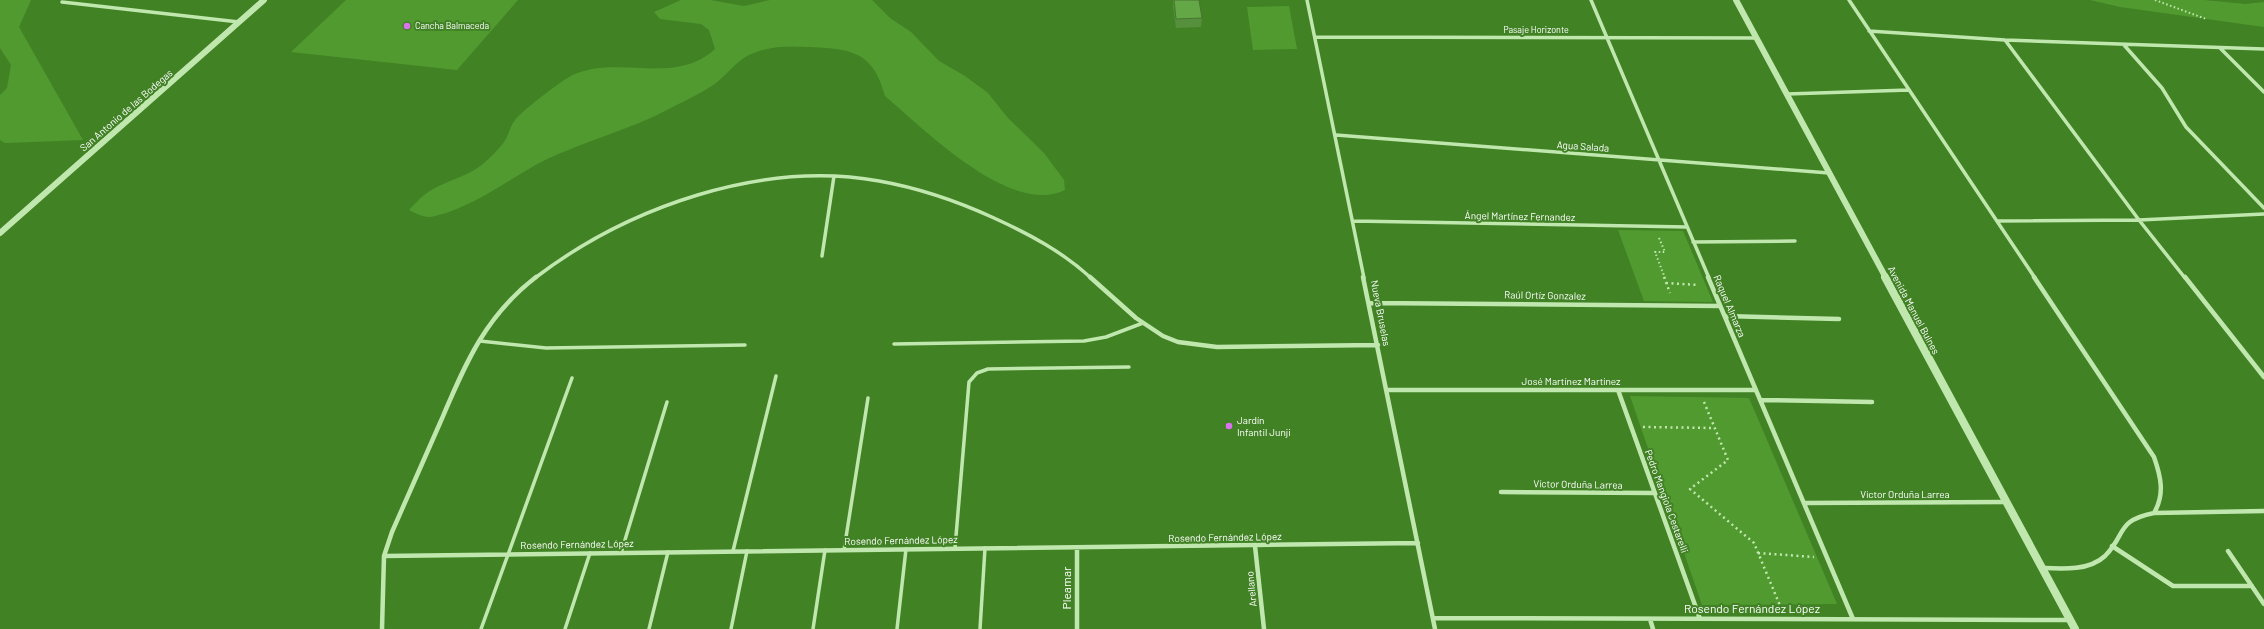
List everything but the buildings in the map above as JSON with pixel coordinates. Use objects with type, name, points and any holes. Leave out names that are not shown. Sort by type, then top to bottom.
[{"type":"street","name":"San Antonio de las Bodegas","points":[[0,233],[264,0]]},
{"type":"street","name":"Nueva Bruselas","points":[[1307,0],[1336,135],[1435,629]]},
{"type":"street","name":"Raquel Almarza","points":[[1591,0],[1853,620]]},
{"type":"street","name":"Avenida Manuel Bulnes","points":[[1736,0],[1758,38],[1829,173],[2075,629]]},
{"type":"street","points":[[1849,0],[2154,456],[2162,477],[2161,503],[2154,513]]},
{"type":"street","points":[[62,2],[239,22]]},
{"type":"street","points":[[1869,31],[2005,40],[2264,49]]},
{"type":"street","name":"Pasaje Horizonte","points":[[1315,37],[1758,38]]},
{"type":"street","points":[[2005,40],[2139,220],[2264,377]]},
{"type":"street","points":[[2124,45],[2162,88],[2186,127],[2264,208]]},
{"type":"street","points":[[2220,48],[2264,92]]},
{"type":"street","points":[[1787,94],[1909,90]]},
{"type":"street","name":"Agua Salada","points":[[1336,135],[1829,173]]},
{"type":"street","points":[[822,256],[834,176]]},
{"type":"street","points":[[382,629],[384,556],[392,532],[478,340],[502,308],[530,282],[571,253],[625,223],[682,199],[748,182],[782,178],[834,176],[900,184],[948,198],[974,208],[1043,242],[1067,258],[1143,323],[1164,336],[1177,341],[1199,346],[1378,345]]},
{"type":"street","points":[[1996,221],[2139,220],[2264,214]]},
{"type":"street","name":"Ángel Martínez Fernandez","points":[[1353,221],[1687,226]]},
{"type":"street","points":[[1693,242],[1795,241]]},
{"type":"street","name":"Raúl Ortíz Gonzalez","points":[[1370,303],[1720,306]]},
{"type":"street","points":[[1725,316],[1839,319]]},
{"type":"street","name":"José Martínez Martínez","points":[[1387,390],[1756,390]]},
{"type":"street","name":"Pedro Mangiola Cestarelli","points":[[1618,390],[1700,619]]},
{"type":"street","points":[[1760,400],[1872,402]]},
{"type":"street","name":"Víctor Orduña Larrea","points":[[1501,492],[1655,493]]},
{"type":"street","name":"Víctor Orduña Larrea","points":[[1804,503],[2006,502]]},
{"type":"street","points":[[2042,568],[2066,569],[2090,564],[2103,557],[2112,546],[2125,524],[2137,516],[2154,513],[2264,511]]},
{"type":"street","name":"Rosendo Fernández López","points":[[384,556],[1418,543]]},
{"type":"street","name":"Arellano","points":[[1255,546],[1264,629]]},
{"type":"street","points":[[2112,546],[2173,586],[2252,586]]},
{"type":"street","name":"Pleamar","points":[[1077,548],[1077,629]]},
{"type":"street","points":[[2228,551],[2264,604]]},
{"type":"street","name":"Rosendo Fernández López","points":[[1433,618],[2070,620]]},
{"type":"street","points":[[1650,618],[1653,629]]},
{"type":"lane","points":[[894,344],[1084,341],[1106,338],[1143,323]]},
{"type":"lane","points":[[478,340],[546,348],[745,345]]},
{"type":"lane","points":[[955,548],[969,382],[972,377],[988,369],[1129,367]]},
{"type":"lane","points":[[733,551],[776,376]]},
{"type":"lane","points":[[481,629],[572,378]]},
{"type":"lane","points":[[844,550],[868,398]]},
{"type":"lane","points":[[621,552],[667,402]]},
{"type":"lane","points":[[980,629],[985,548]]},
{"type":"lane","points":[[897,629],[906,549]]},
{"type":"lane","points":[[813,629],[825,550]]},
{"type":"lane","points":[[731,629],[747,551]]},
{"type":"lane","points":[[649,629],[668,552]]},
{"type":"lane","points":[[565,629],[590,553]]},
{"type":"path","points":[[2155,0],[2206,19]]},
{"type":"path","points":[[1655,226],[1665,252],[1655,252],[1675,306]]},
{"type":"path","points":[[1666,283],[1712,286]]},
{"type":"path","points":[[1699,390],[1728,460],[1690,489],[1754,542],[1785,619]]},
{"type":"path","points":[[1631,427],[1714,428]]},
{"type":"path","points":[[1758,552],[1827,558]]},
{"type":"green space","points":[[0,0],[31,0],[19,27],[83,140],[5,143],[0,140],[0,95],[7,88],[11,65],[0,48]]},
{"type":"green space","name":"Cancha Balmaceda","points":[[346,0],[518,0],[457,70],[291,52]]},
{"type":"green space","points":[[681,0],[710,0],[744,6],[770,0],[872,0],[890,18],[911,32],[939,61],[965,76],[988,93],[1008,118],[1044,153],[1064,180],[1065,190],[1043,195],[1020,191],[995,181],[969,166],[885,96],[874,69],[858,55],[848,51],[836,49],[787,47],[767,49],[748,56],[738,62],[716,83],[693,97],[638,123],[545,160],[464,206],[432,217],[422,216],[409,210],[431,190],[469,173],[483,164],[504,142],[513,122],[519,116],[544,95],[575,74],[592,69],[610,67],[665,68],[683,66],[699,60],[715,49],[709,30],[701,24],[660,19],[654,12]]},
{"type":"green space","points":[[2090,0],[2204,0],[2245,4],[2264,2],[2264,27],[2120,7]]},
{"type":"green space","points":[[1289,6],[1297,49],[1253,50],[1247,7]]},
{"type":"green space","points":[[1618,230],[1683,231],[1713,302],[1644,301]]},
{"type":"green space","points":[[1630,396],[1749,398],[1837,604],[1702,605]]},
{"type":"place","name":"Cancha Balmaceda","points":[[407,26]]},
{"type":"place","name":"Jardín Infantil Junji","points":[[1229,426]]}]
